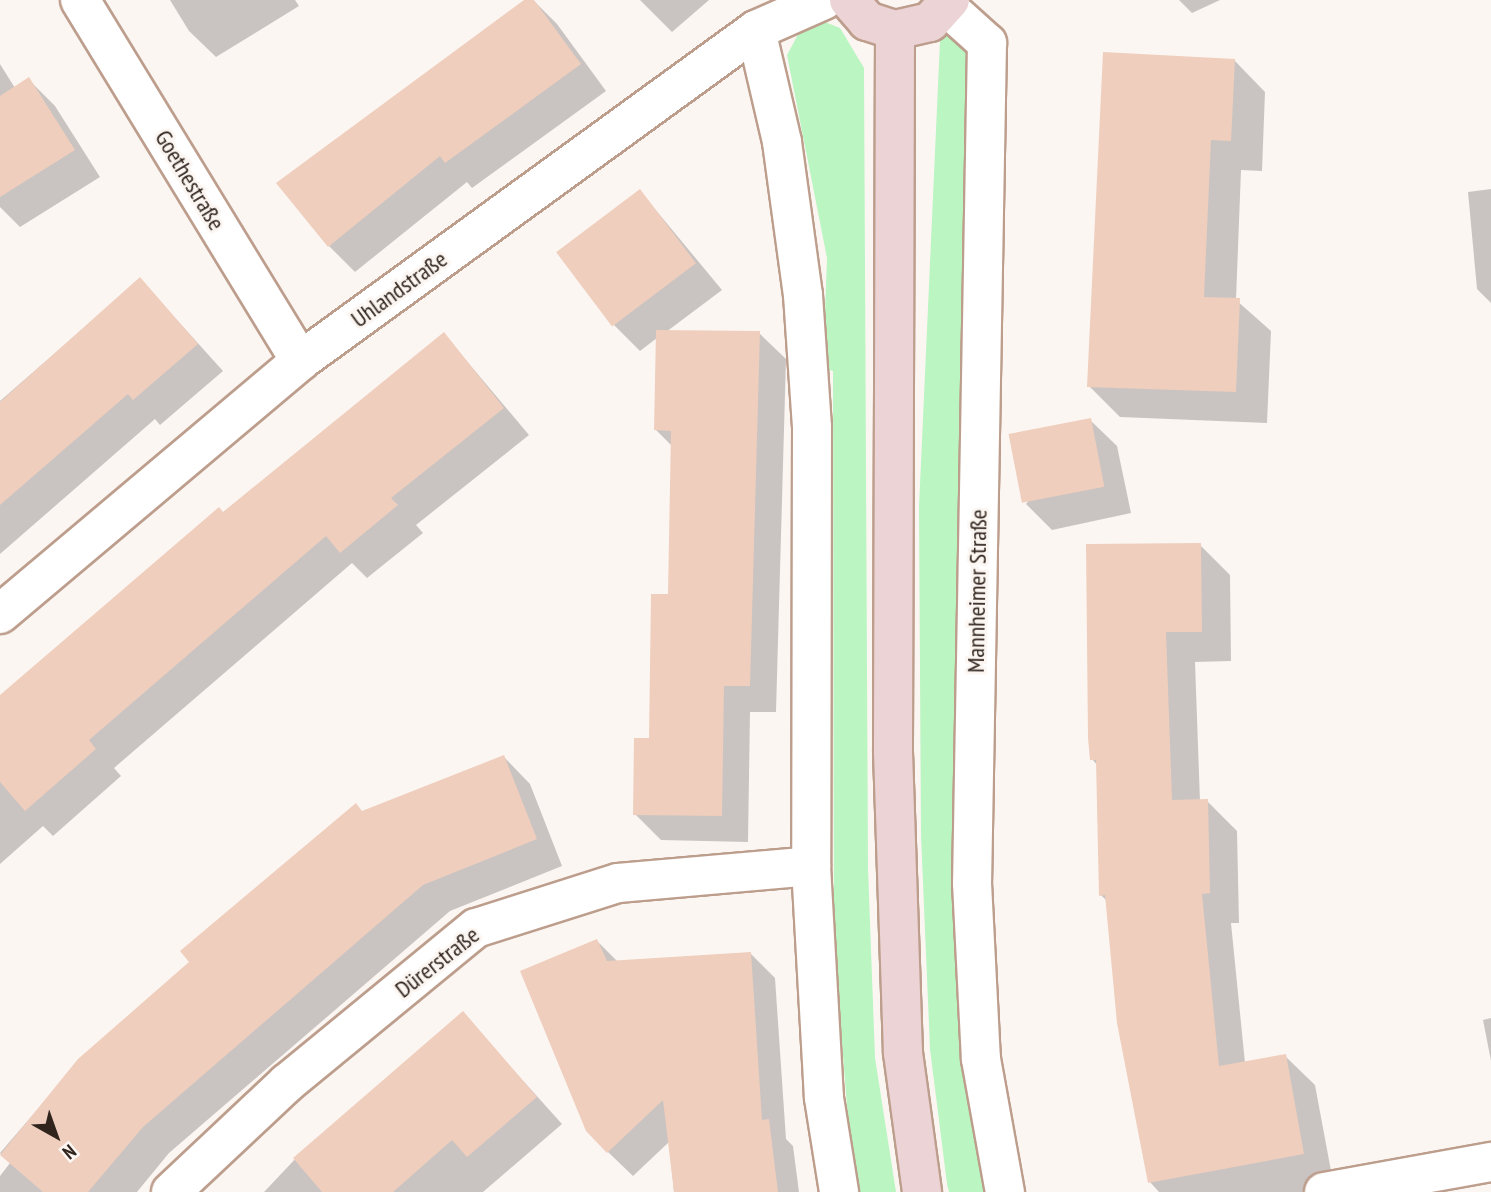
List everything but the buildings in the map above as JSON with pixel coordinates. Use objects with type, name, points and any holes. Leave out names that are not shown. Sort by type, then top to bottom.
[{"type":"main road","points":[[849,0],[867,21],[895,30],[893,752],[903,1053],[922,1192]]},
{"type":"main road","name":"Mannheimer Straße","points":[[895,30],[930,22],[948,3]]},
{"type":"street","name":"Goethestraße","points":[[79,0],[300,361]]},
{"type":"street","name":"Uhlandstraße","points":[[0,614],[300,361],[756,30],[824,0]]},
{"type":"street","name":"Mannheimer Straße","points":[[948,3],[987,43],[972,883],[981,1059],[1005,1192]]},
{"type":"street","points":[[756,30],[782,142],[803,295],[812,427],[811,866],[824,1098],[839,1192]]},
{"type":"street","name":"Dürerstraße","points":[[171,1192],[287,1083],[476,928],[618,883],[811,866]]},
{"type":"street","points":[[1324,1192],[1491,1162]]},
{"type":"green space","points":[[825,22],[840,28],[864,68],[868,868],[875,1058],[896,1192],[859,1192],[849,1131],[834,941],[833,371],[823,368],[827,258],[787,55],[801,29]]},
{"type":"green space","points":[[951,25],[967,38],[955,856],[988,1192],[949,1192],[947,1184],[930,1049],[921,835],[919,507],[940,41]]}]
